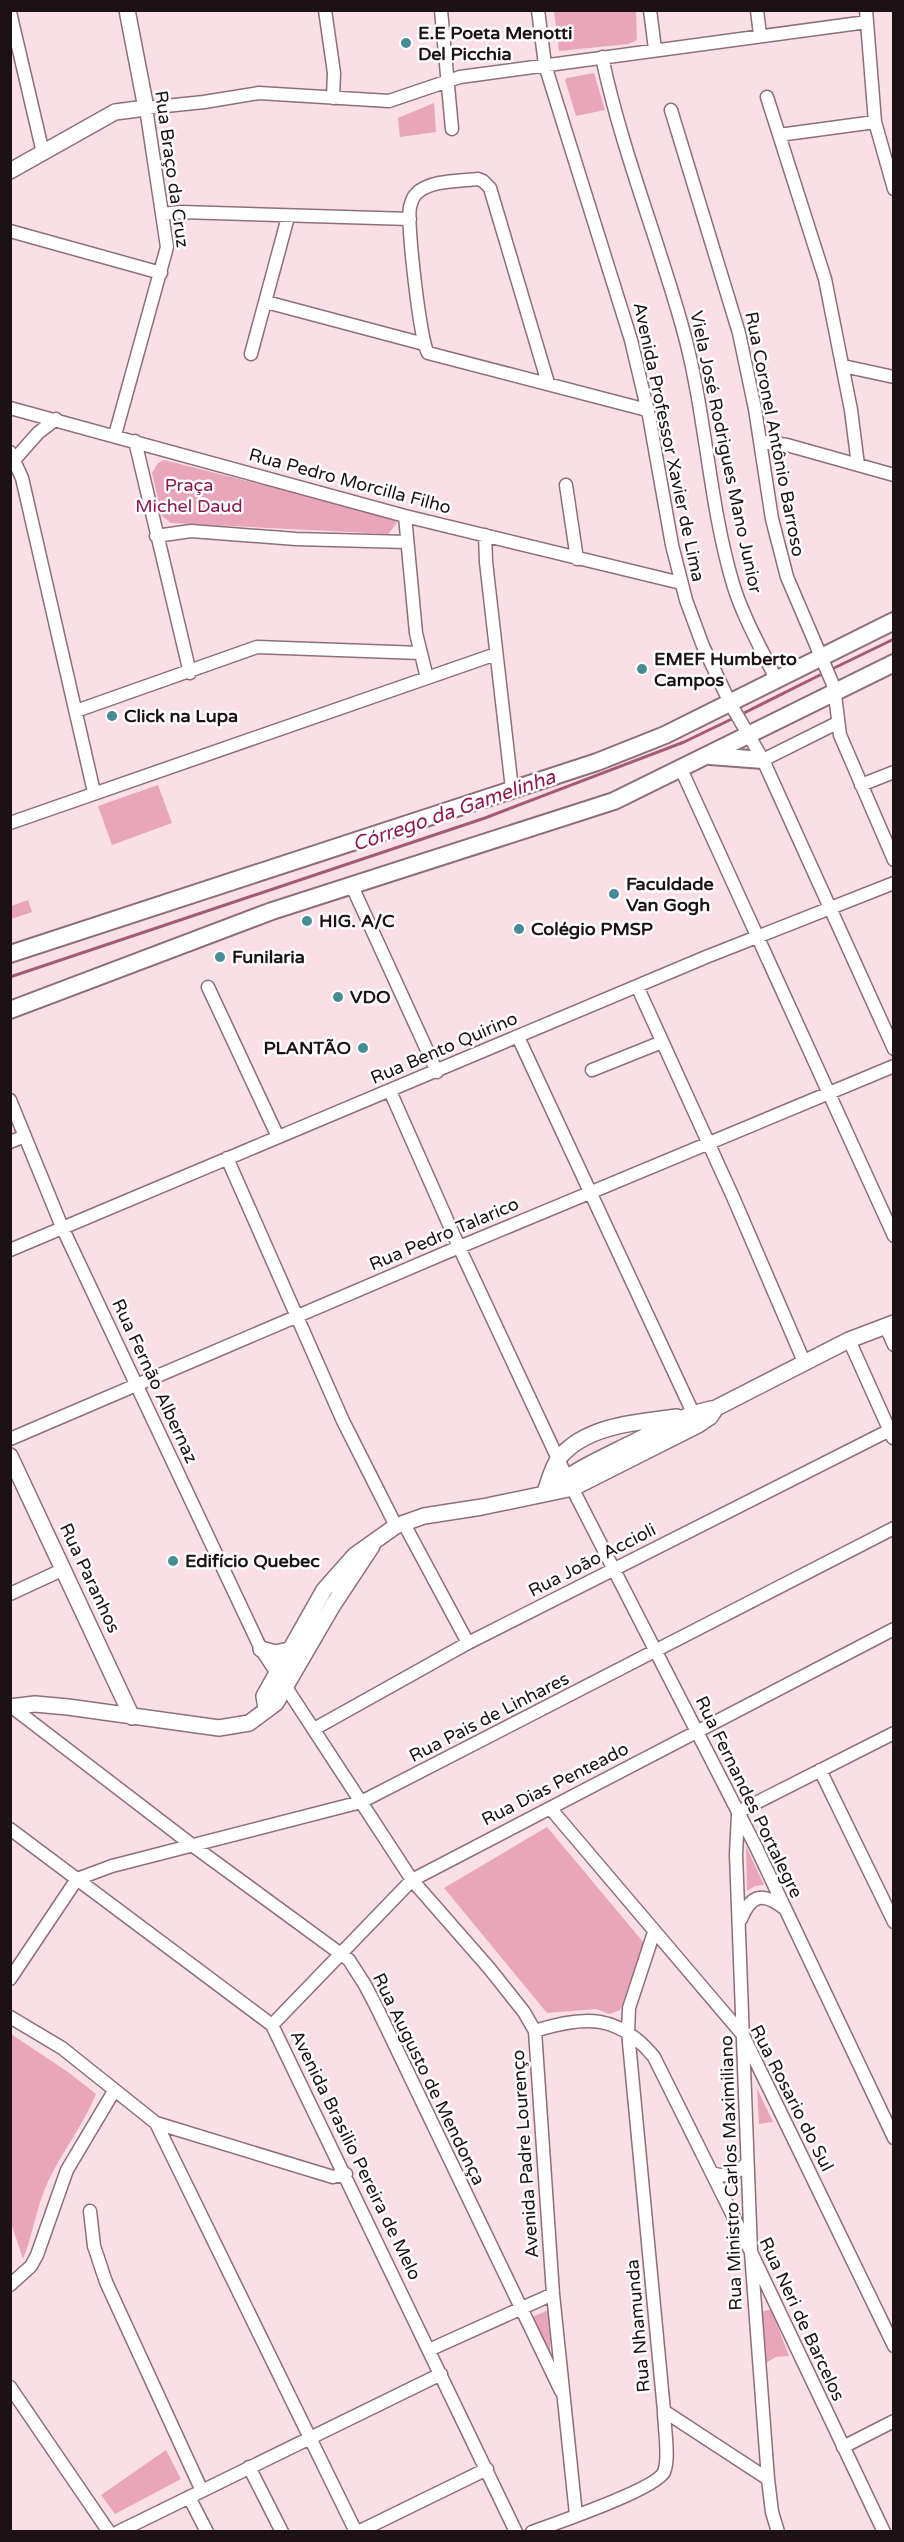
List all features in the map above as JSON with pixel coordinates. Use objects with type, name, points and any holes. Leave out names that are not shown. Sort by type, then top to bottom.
[{"type":"main road","points":[[10,954],[597,762],[732,706],[776,679],[823,661],[894,621]]},
{"type":"main road","points":[[10,1010],[272,911],[614,801],[681,769],[747,732],[894,663]]},
{"type":"main road","points":[[706,756],[763,760]]},
{"type":"street","name":"Rua Braço da Cruz","points":[[114,435],[167,248],[146,108],[127,10]]},
{"type":"street","points":[[325,10],[334,73],[333,98]]},
{"type":"street","points":[[441,10],[452,129]]},
{"type":"street","name":"Avenida Professor Xavier de Lima","points":[[538,10],[545,64],[616,288],[647,410],[681,583],[697,631],[732,706],[763,760],[894,1049]]},
{"type":"street","points":[[650,10],[655,49]]},
{"type":"street","points":[[757,10],[760,35]]},
{"type":"street","points":[[10,12],[43,153]]},
{"type":"street","points":[[10,171],[115,112],[259,93],[389,101],[448,80],[545,64],[760,35],[866,16],[875,122],[894,189]]},
{"type":"street","name":"Viela José Rodrigues Mano Junior","points":[[602,57],[615,113],[687,343],[733,583],[744,613],[776,679]]},
{"type":"street","points":[[767,97],[825,279],[843,366],[858,465]]},
{"type":"street","name":"Rua Coronel Antônio Barroso","points":[[671,110],[739,333],[778,548],[795,599],[835,690]]},
{"type":"street","points":[[779,135],[875,122]]},
{"type":"street","points":[[425,347],[410,219],[412,200],[429,186],[478,179],[490,188],[548,383]]},
{"type":"street","points":[[162,214],[180,212],[410,219]]},
{"type":"street","points":[[251,354],[288,217]]},
{"type":"street","points":[[10,231],[161,273]]},
{"type":"street","points":[[266,302],[425,347],[432,355],[647,410]]},
{"type":"street","points":[[843,366],[894,377]]},
{"type":"street","name":"Rua Pedro Morcilla Filho","points":[[10,408],[405,516],[681,583]]},
{"type":"street","points":[[56,419],[13,455],[22,478],[94,792]]},
{"type":"street","points":[[135,441],[190,673]]},
{"type":"street","points":[[760,441],[787,445],[894,475]]},
{"type":"street","points":[[566,485],[577,559]]},
{"type":"street","points":[[405,516],[416,633],[427,678]]},
{"type":"street","points":[[156,536],[191,531],[296,539],[407,542]]},
{"type":"street","points":[[485,535],[512,789]]},
{"type":"street","points":[[76,711],[266,646],[421,653]]},
{"type":"street","points":[[10,823],[496,654]]},
{"type":"street","points":[[835,690],[837,723],[894,860]]},
{"type":"street","points":[[763,760],[837,723]]},
{"type":"street","points":[[681,769],[894,1236]]},
{"type":"street","points":[[861,785],[894,772]]},
{"type":"street","name":"Rua Bento Quirino","points":[[10,1250],[637,986],[894,883]]},
{"type":"street","points":[[351,884],[437,1072]]},
{"type":"street","points":[[637,986],[806,1364]]},
{"type":"street","points":[[208,987],[278,1137]]},
{"type":"street","points":[[518,1036],[694,1414]]},
{"type":"street","points":[[592,1070],[662,1042]]},
{"type":"street","name":"Rua Pedro Talarico","points":[[10,1439],[459,1247],[894,1066]]},
{"type":"street","name":"Rua Fernandes Portalegre","points":[[390,1091],[459,1247],[569,1482],[756,1847],[894,2138]]},
{"type":"street","name":"Rua Fernão Albernaz","points":[[10,1100],[62,1227],[261,1649],[276,1673]]},
{"type":"street","points":[[10,1142],[25,1136]]},
{"type":"street","points":[[226,1158],[343,1421],[468,1643]]},
{"type":"street","points":[[545,1492],[558,1458],[572,1446],[608,1428],[694,1414],[716,1408],[849,1340],[889,1324],[894,1345]]},
{"type":"street","points":[[849,1340],[892,1434]]},
{"type":"street","points":[[266,1709],[264,1696],[324,1590],[355,1555],[400,1524],[424,1516],[507,1503],[545,1492],[698,1425],[710,1417],[716,1408]]},
{"type":"street","points":[[569,1482],[694,1414]]},
{"type":"street","name":"Rua João Accioli","points":[[314,1729],[468,1643],[614,1569],[892,1434]]},
{"type":"street","name":"Rua Paranhos","points":[[10,1456],[132,1717]]},
{"type":"street","name":"Rua Pais de Linhares","points":[[77,1879],[112,1866],[361,1802],[894,1528]]},
{"type":"street","points":[[11,1707],[46,1705],[219,1728],[249,1723],[276,1703],[333,1605],[373,1544]]},
{"type":"street","points":[[10,1594],[64,1569]]},
{"type":"street","name":"Rua Dias Penteado","points":[[272,2025],[412,1880],[894,1629]]},
{"type":"street","points":[[261,1649],[275,1653],[289,1650]]},
{"type":"street","name":"Avenida Padre Lourenço","points":[[276,1673],[412,1880],[500,1982],[524,2012],[535,2031],[553,2294],[576,2516]]},
{"type":"street","name":"Rua Augusto de Mendonça","points":[[11,1707],[192,1845],[342,1954],[365,1985],[565,2400]]},
{"type":"street","points":[[738,1812],[894,1732]]},
{"type":"street","points":[[820,1770],[894,1922]]},
{"type":"street","name":"Rua Rosario do Sul","points":[[550,1808],[743,2036],[894,2346]]},
{"type":"street","name":"Rua Ministro Carlos Maximiliano","points":[[738,1812],[736,1854],[746,2164],[768,2479],[772,2512],[778,2532]]},
{"type":"street","name":"Avenida Brasilio Pereira de Melo","points":[[10,1828],[272,2025],[516,2532]]},
{"type":"street","points":[[736,1854],[744,1845],[756,1847]]},
{"type":"street","points":[[10,1979],[77,1879]]},
{"type":"street","points":[[739,1923],[745,1909],[755,1899],[763,1897],[771,1899],[785,1909]]},
{"type":"street","name":"Rua Nhamunda","points":[[532,2532],[639,2489],[662,2476],[666,2462],[664,2412],[628,2032],[629,2008],[654,1932]]},
{"type":"street","points":[[10,2018],[62,2048],[156,2123],[333,2177],[346,2175]]},
{"type":"street","points":[[535,2031],[583,2019],[599,2020],[628,2032]]},
{"type":"street","name":"Rua Neri de Barcelos","points":[[628,2032],[654,2057],[751,2252],[884,2532]]},
{"type":"street","points":[[10,2285],[31,2266],[37,2255],[67,2170],[114,2091]]},
{"type":"street","points":[[156,2123],[357,2532],[487,2469]]},
{"type":"street","points":[[712,2173],[719,2176],[733,2175],[746,2164]]},
{"type":"street","points":[[90,2211],[94,2246],[106,2282],[202,2491]]},
{"type":"street","points":[[429,2350],[553,2294]]},
{"type":"street","points":[[118,2532],[441,2374]]},
{"type":"street","points":[[10,2387],[109,2532]]},
{"type":"street","points":[[664,2412],[768,2479]]},
{"type":"street","points":[[843,2447],[894,2421]]},
{"type":"street","points":[[249,2467],[282,2532]]},
{"type":"street","points":[[189,2497],[207,2532]]},
{"type":"green space","points":[[554,11],[636,11],[637,40],[629,44],[559,51]]},
{"type":"green space","points":[[594,73],[605,110],[576,116],[565,80]]},
{"type":"green space","points":[[434,103],[436,132],[400,137],[398,118]]},
{"type":"green space","name":"Praça Michel Daud","points":[[164,460],[393,518],[397,523],[388,534],[171,523],[162,516],[152,473],[158,463]]},
{"type":"green space","points":[[158,785],[172,823],[112,845],[98,806]]},
{"type":"green space","points":[[28,900],[32,912],[11,919],[11,906]]},
{"type":"green space","points":[[547,1827],[644,1943],[620,2010],[610,2014],[596,2009],[547,2013],[444,1888]]},
{"type":"green space","points":[[746,1846],[764,1885],[755,1886],[747,1891]]},
{"type":"green space","points":[[11,2034],[68,2072],[96,2094],[47,2184],[23,2259],[11,2223]]},
{"type":"green space","points":[[757,2088],[773,2122],[759,2124]]},
{"type":"green space","points":[[551,2309],[550,2354],[527,2319]]},
{"type":"green space","points":[[771,2309],[789,2356],[776,2357],[764,2364],[756,2314]]},
{"type":"green space","points":[[166,2450],[181,2479],[115,2514],[101,2495]]},
{"type":"waterway","name":"Córrego da Gamelinha","points":[[830,670],[894,639]]},
{"type":"waterway","name":"Córrego da Gamelinha","points":[[742,714],[824,673]]},
{"type":"waterway","name":"Córrego da Gamelinha","points":[[10,977],[485,818],[684,742],[736,717]]},
{"type":"place","name":"E.E Poeta Menotti Del Picchia","points":[[406,43]]},
{"type":"place","name":"EMEF Humberto Campos","points":[[642,669]]},
{"type":"place","name":"Click na Lupa","points":[[112,716]]},
{"type":"place","name":"Faculdade Van Gogh","points":[[614,894]]},
{"type":"place","name":"HIG. A/C","points":[[307,921]]},
{"type":"place","name":"Colégio PMSP","points":[[519,929]]},
{"type":"place","name":"Funilaria","points":[[220,957]]},
{"type":"place","name":"VDO","points":[[338,997]]},
{"type":"place","name":"PLANTÃO","points":[[363,1048]]},
{"type":"place","name":"Edifício Quebec","points":[[173,1561]]}]
